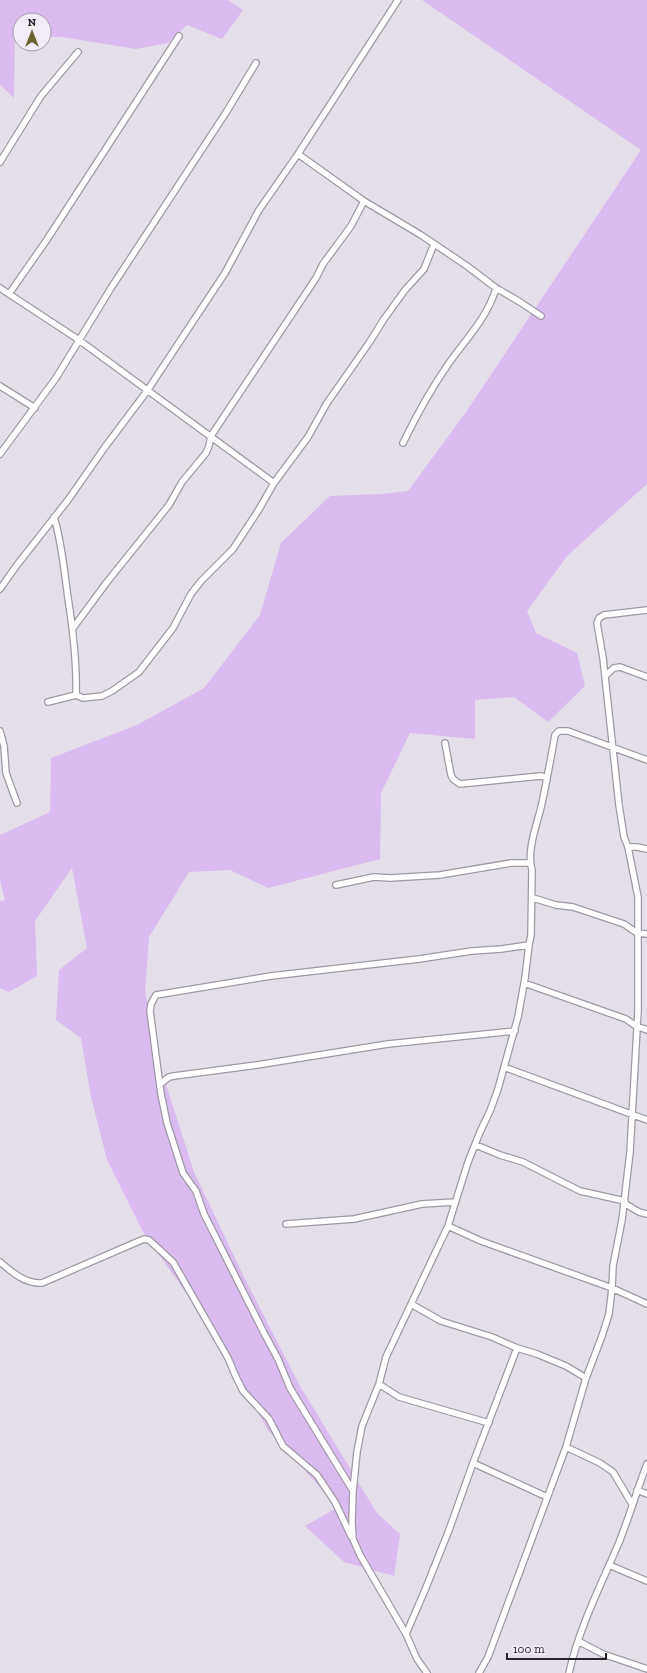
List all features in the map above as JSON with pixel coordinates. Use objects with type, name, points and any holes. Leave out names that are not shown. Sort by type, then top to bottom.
[{"type":"street","points":[[0,589],[147,391],[225,273],[259,210],[298,154],[398,0]]},
{"type":"street","points":[[9,294],[46,241],[180,36]]},
{"type":"street","points":[[0,162],[41,96],[78,52]]},
{"type":"street","points":[[0,454],[56,378],[78,340],[145,236],[181,184],[256,63]]},
{"type":"street","points":[[298,154],[364,201],[393,217],[450,254],[496,288],[541,316]]},
{"type":"street","points":[[73,628],[107,582],[168,505],[182,482],[206,453],[211,436],[316,278],[323,264],[351,226],[364,201]]},
{"type":"street","points":[[48,702],[76,695],[83,698],[102,696],[124,684],[139,672],[173,628],[191,594],[201,581],[233,549],[258,511],[274,482],[308,436],[327,403],[384,319],[405,290],[424,269],[434,244]]},
{"type":"street","points":[[0,288],[78,340],[274,482]]},
{"type":"street","points":[[403,442],[424,400],[491,305],[496,288]]},
{"type":"street","points":[[0,386],[35,408]]},
{"type":"street","points":[[54,517],[60,538],[73,628],[77,670],[76,695]]},
{"type":"street","points":[[479,1673],[488,1658],[566,1447],[586,1378],[607,1321],[612,1288],[613,1266],[624,1202],[630,1152],[638,1011],[638,897],[628,847],[624,837],[619,805],[605,676],[597,620],[604,615],[647,610]]},
{"type":"street","points":[[605,676],[614,668],[620,667],[647,677]]},
{"type":"street","points":[[0,731],[4,746],[6,774],[17,803]]},
{"type":"street","points":[[353,1540],[352,1523],[354,1478],[362,1426],[379,1384],[386,1357],[448,1226],[455,1202],[476,1145],[490,1112],[515,1031],[524,983],[528,945],[531,935],[533,898],[532,870],[530,863],[533,837],[555,735],[559,731],[568,731],[647,760]]},
{"type":"street","points":[[445,743],[451,775],[453,779],[460,784],[465,785],[540,776],[546,777],[546,780]]},
{"type":"street","points":[[628,847],[647,849]]},
{"type":"street","points":[[336,885],[374,877],[390,878],[440,875],[511,862],[530,863]]},
{"type":"street","points":[[533,898],[590,912],[624,924],[637,933],[647,934]]},
{"type":"street","points":[[353,1491],[290,1388],[278,1359],[204,1214],[196,1191],[183,1173],[167,1123],[161,1094],[150,1004],[156,995],[271,976],[528,945]]},
{"type":"street","points":[[524,983],[626,1019],[636,1026],[647,1030]]},
{"type":"street","points":[[160,1084],[168,1078],[174,1076],[257,1066],[388,1044],[515,1031]]},
{"type":"street","points":[[504,1067],[647,1120]]},
{"type":"street","points":[[476,1145],[523,1162],[580,1191],[624,1202],[639,1212],[647,1214]]},
{"type":"street","points":[[286,1224],[354,1219],[422,1204],[455,1202]]},
{"type":"street","points":[[448,1226],[481,1242],[612,1288],[647,1304]]},
{"type":"street","points":[[0,1262],[14,1274],[32,1283],[42,1283],[144,1239],[149,1240],[173,1262],[228,1358],[244,1391],[269,1419],[283,1446],[317,1475],[335,1502],[360,1555],[406,1634],[417,1659],[427,1673]]},
{"type":"street","points":[[411,1304],[441,1321],[492,1337],[517,1348],[537,1354],[566,1366],[586,1378]]},
{"type":"street","points":[[406,1634],[447,1537],[473,1463],[517,1348]]},
{"type":"street","points":[[379,1384],[398,1397],[489,1423]]},
{"type":"street","points":[[566,1447],[600,1462],[612,1472],[632,1504]]},
{"type":"street","points":[[473,1463],[547,1496]]},
{"type":"street","points":[[569,1673],[578,1641],[600,1584],[619,1542],[647,1464]]},
{"type":"street","points":[[346,1479],[354,1478]]},
{"type":"street","points":[[637,1490],[647,1494]]},
{"type":"street","points":[[609,1565],[647,1581]]},
{"type":"street","points":[[578,1641],[603,1654],[647,1669]]},
{"type":"shaded area","points":[[0,0],[228,0],[243,10],[222,39],[187,25],[168,43],[136,49],[62,37],[52,37],[52,12],[12,12],[12,52],[15,52],[14,98],[0,85]]},
{"type":"shaded area","points":[[422,0],[647,0],[647,484],[567,556],[527,611],[536,633],[577,653],[585,686],[548,722],[514,697],[475,700],[475,739],[410,733],[381,793],[380,859],[268,888],[230,870],[189,872],[149,937],[145,992],[163,1075],[194,1172],[244,1277],[300,1386],[377,1513],[400,1534],[394,1576],[344,1562],[305,1526],[338,1507],[268,1430],[203,1317],[143,1232],[107,1160],[91,1097],[81,1038],[56,1020],[59,970],[87,948],[72,868],[35,921],[37,976],[9,992],[0,988],[0,901],[5,900],[0,880],[0,835],[50,812],[51,758],[137,725],[204,688],[260,615],[281,543],[330,496],[382,494],[408,491],[464,415],[641,150]]}]
